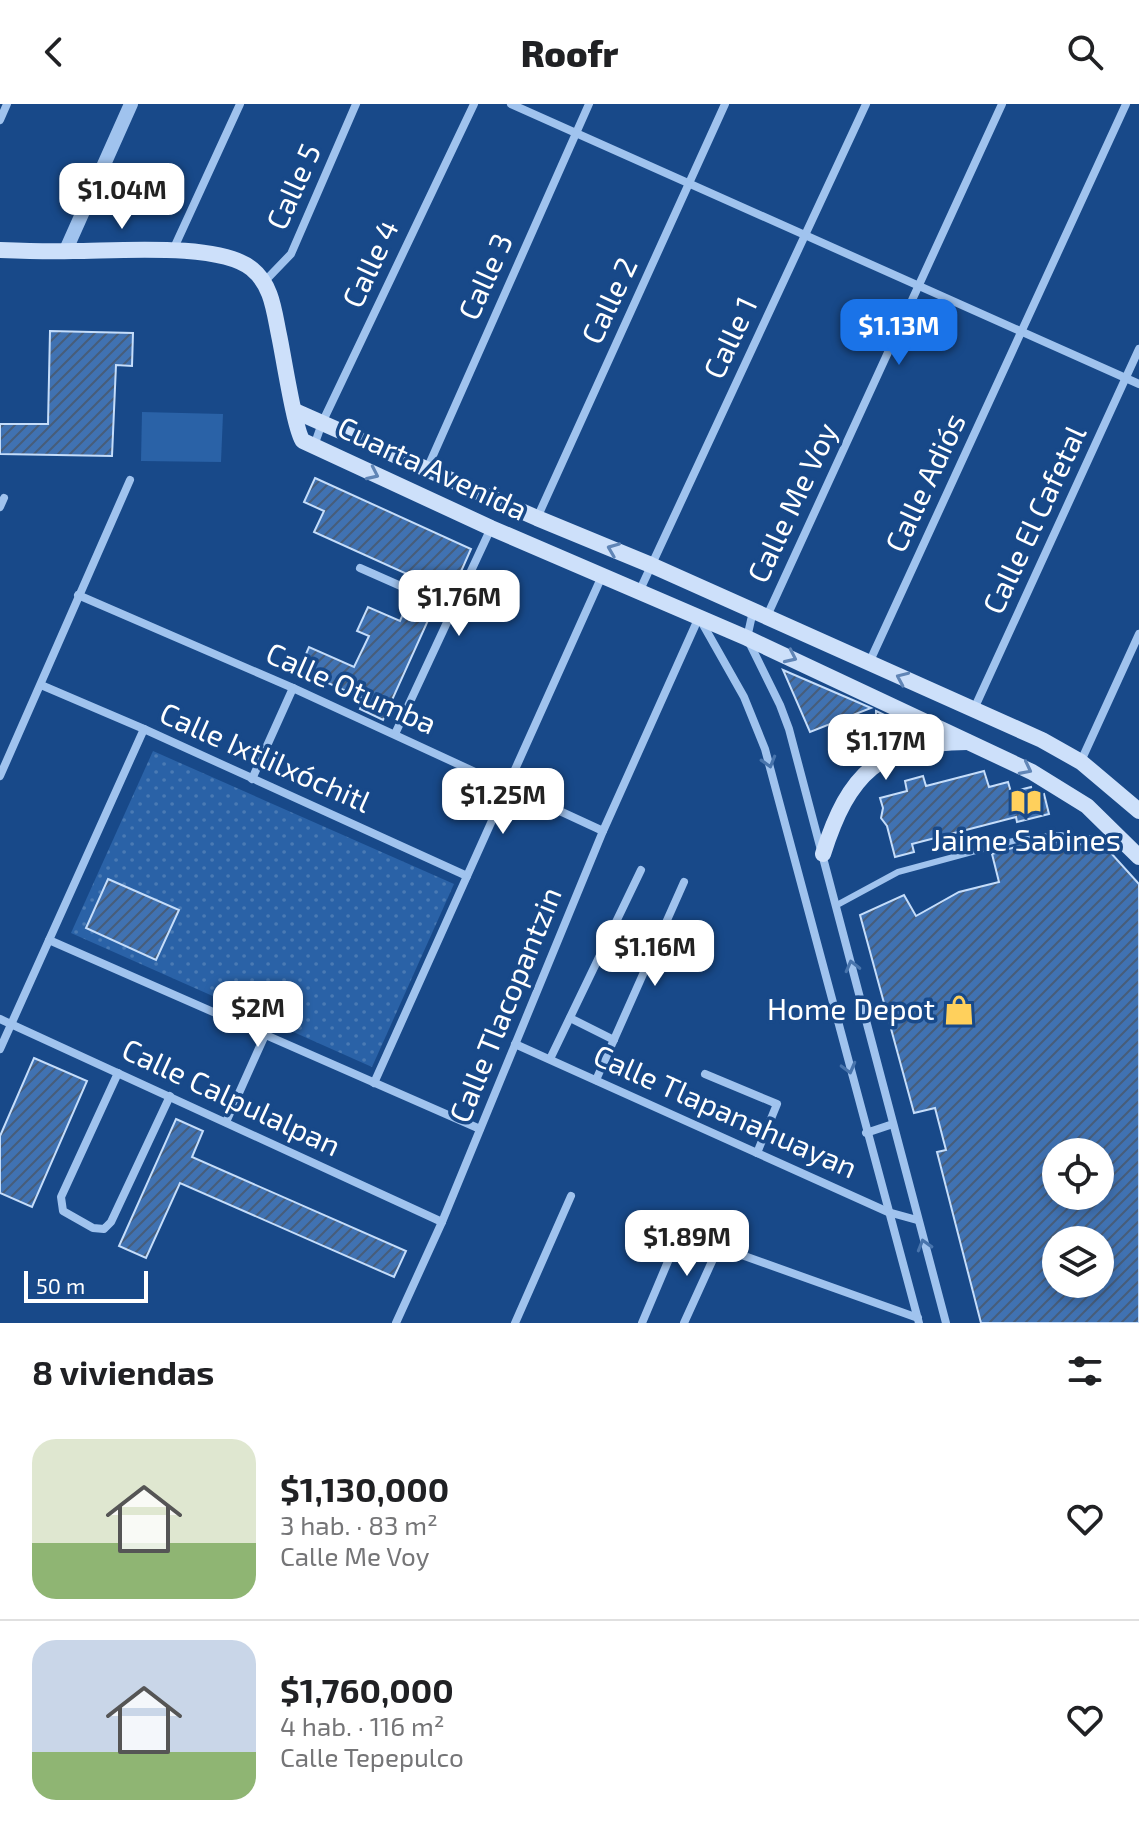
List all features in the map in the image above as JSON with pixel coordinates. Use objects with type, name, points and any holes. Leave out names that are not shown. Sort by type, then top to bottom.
[{"type":"main road","points":[[0,250],[173,250],[238,260],[264,282],[272,300],[295,411]]},
{"type":"main road","name":"Cuarta Avenida","points":[[295,411],[651,565],[1042,740],[1081,762],[1139,811]]},
{"type":"main road","name":"Cuarta Avenida","points":[[295,411],[298,435],[314,446],[491,528],[747,638],[973,742],[1058,786],[1087,806],[1139,857]]},
{"type":"main road","points":[[823,854],[847,794],[871,768],[904,750],[923,745],[973,742]]},
{"type":"street","points":[[0,120],[7,104]]},
{"type":"street","points":[[65,252],[131,104]]},
{"type":"street","points":[[173,250],[240,104]]},
{"type":"street","name":"Calle 5","points":[[264,282],[291,254],[356,104]]},
{"type":"street","name":"Calle 4","points":[[314,446],[322,423],[474,104]]},
{"type":"street","points":[[511,104],[1139,384]]},
{"type":"street","name":"Calle 3","points":[[426,469],[589,104]]},
{"type":"street","name":"Calle 2","points":[[537,518],[725,104]]},
{"type":"street","name":"Calle 1","points":[[639,592],[866,104]]},
{"type":"street","name":"Calle Me Voy","points":[[747,638],[919,286],[1002,104]]},
{"type":"street","name":"Calle Adiós","points":[[869,664],[1126,104]]},
{"type":"street","name":"Calle El Cafetal","points":[[973,709],[1139,349]]},
{"type":"street","points":[[1,771],[130,480]]},
{"type":"street","points":[[395,734],[491,528]]},
{"type":"street","points":[[360,568],[455,610]]},
{"type":"street","points":[[374,1083],[602,575]]},
{"type":"street","name":"Calle Otumba","points":[[78,595],[293,688],[603,831]]},
{"type":"street","points":[[699,617],[744,697],[765,749],[918,1321]]},
{"type":"street","name":"Calle Tlacopantzin","points":[[396,1323],[442,1222],[603,831],[699,617]]},
{"type":"street","points":[[1081,762],[1139,634]]},
{"type":"street","points":[[747,638],[785,717],[946,1323]]},
{"type":"street","name":"Calle Ixtlilxóchitl","points":[[41,685],[467,876]]},
{"type":"street","points":[[252,779],[293,688]]},
{"type":"street","points":[[0,1049],[144,729]]},
{"type":"street","points":[[550,1059],[641,870]]},
{"type":"street","points":[[596,1080],[684,882]]},
{"type":"street","points":[[49,940],[480,1129]]},
{"type":"street","points":[[570,1018],[614,1040]]},
{"type":"street","name":"Calle Calpulalpan","points":[[0,1019],[442,1222]]},
{"type":"street","points":[[226,1122],[265,1035]]},
{"type":"street","name":"Calle Tlapanahuayan","points":[[515,1044],[888,1212],[917,1220]]},
{"type":"street","points":[[118,1073],[60,1202],[67,1214],[93,1228],[104,1229],[111,1222],[170,1096]]},
{"type":"street","points":[[705,1074],[777,1104],[757,1153]]},
{"type":"street","points":[[866,1133],[893,1124]]},
{"type":"street","points":[[515,1323],[571,1196]]},
{"type":"street","points":[[642,1323],[680,1233],[918,1321]]},
{"type":"street","points":[[684,1323],[719,1246]]},
{"type":"lane","points":[[837,905],[898,872],[1020,839],[1060,835],[1124,841]]},
{"type":"shaded area","points":[[142,412],[223,414],[221,462],[141,461]]},
{"type":"shaded area","points":[[153,751],[454,884],[372,1067],[71,933]]},
{"type":"building","points":[[50,331],[133,333],[132,366],[116,365],[112,456],[0,454],[0,424],[48,424]]},
{"type":"building","points":[[315,478],[471,549],[451,594],[314,532],[324,511],[304,502]]},
{"type":"building","points":[[407,605],[430,616],[383,720],[360,709],[364,699],[299,670],[309,647],[354,667],[369,636],[357,631],[368,607],[400,621]]},
{"type":"building","points":[[783,670],[855,701],[871,708],[810,732]]},
{"type":"building","points":[[876,711],[920,732],[898,738],[875,752]]},
{"type":"building","points":[[984,771],[989,787],[1008,782],[1011,792],[1031,787],[1033,797],[1044,794],[1049,814],[1017,822],[1016,817],[912,844],[914,852],[895,857],[887,826],[881,818],[883,808],[880,798],[907,791],[905,781],[923,776],[926,786]]},
{"type":"building","points":[[1060,841],[1099,847],[1111,853],[1139,884],[1139,1323],[981,1323],[937,1152],[946,1150],[935,1108],[914,1113],[860,915],[904,895],[916,916],[959,892],[999,882],[992,854],[1022,845]]},
{"type":"building","points":[[108,879],[179,910],[156,960],[86,928]]},
{"type":"building","points":[[34,1058],[87,1081],[32,1207],[0,1193],[0,1136]]},
{"type":"building","points":[[176,1119],[203,1131],[192,1157],[406,1251],[394,1277],[180,1183],[146,1258],[119,1246]]},
{"type":"place","name":"Jaime Sabines","points":[[1026,802]]},
{"type":"place","name":"Home Depot","points":[[959,1010]]}]
